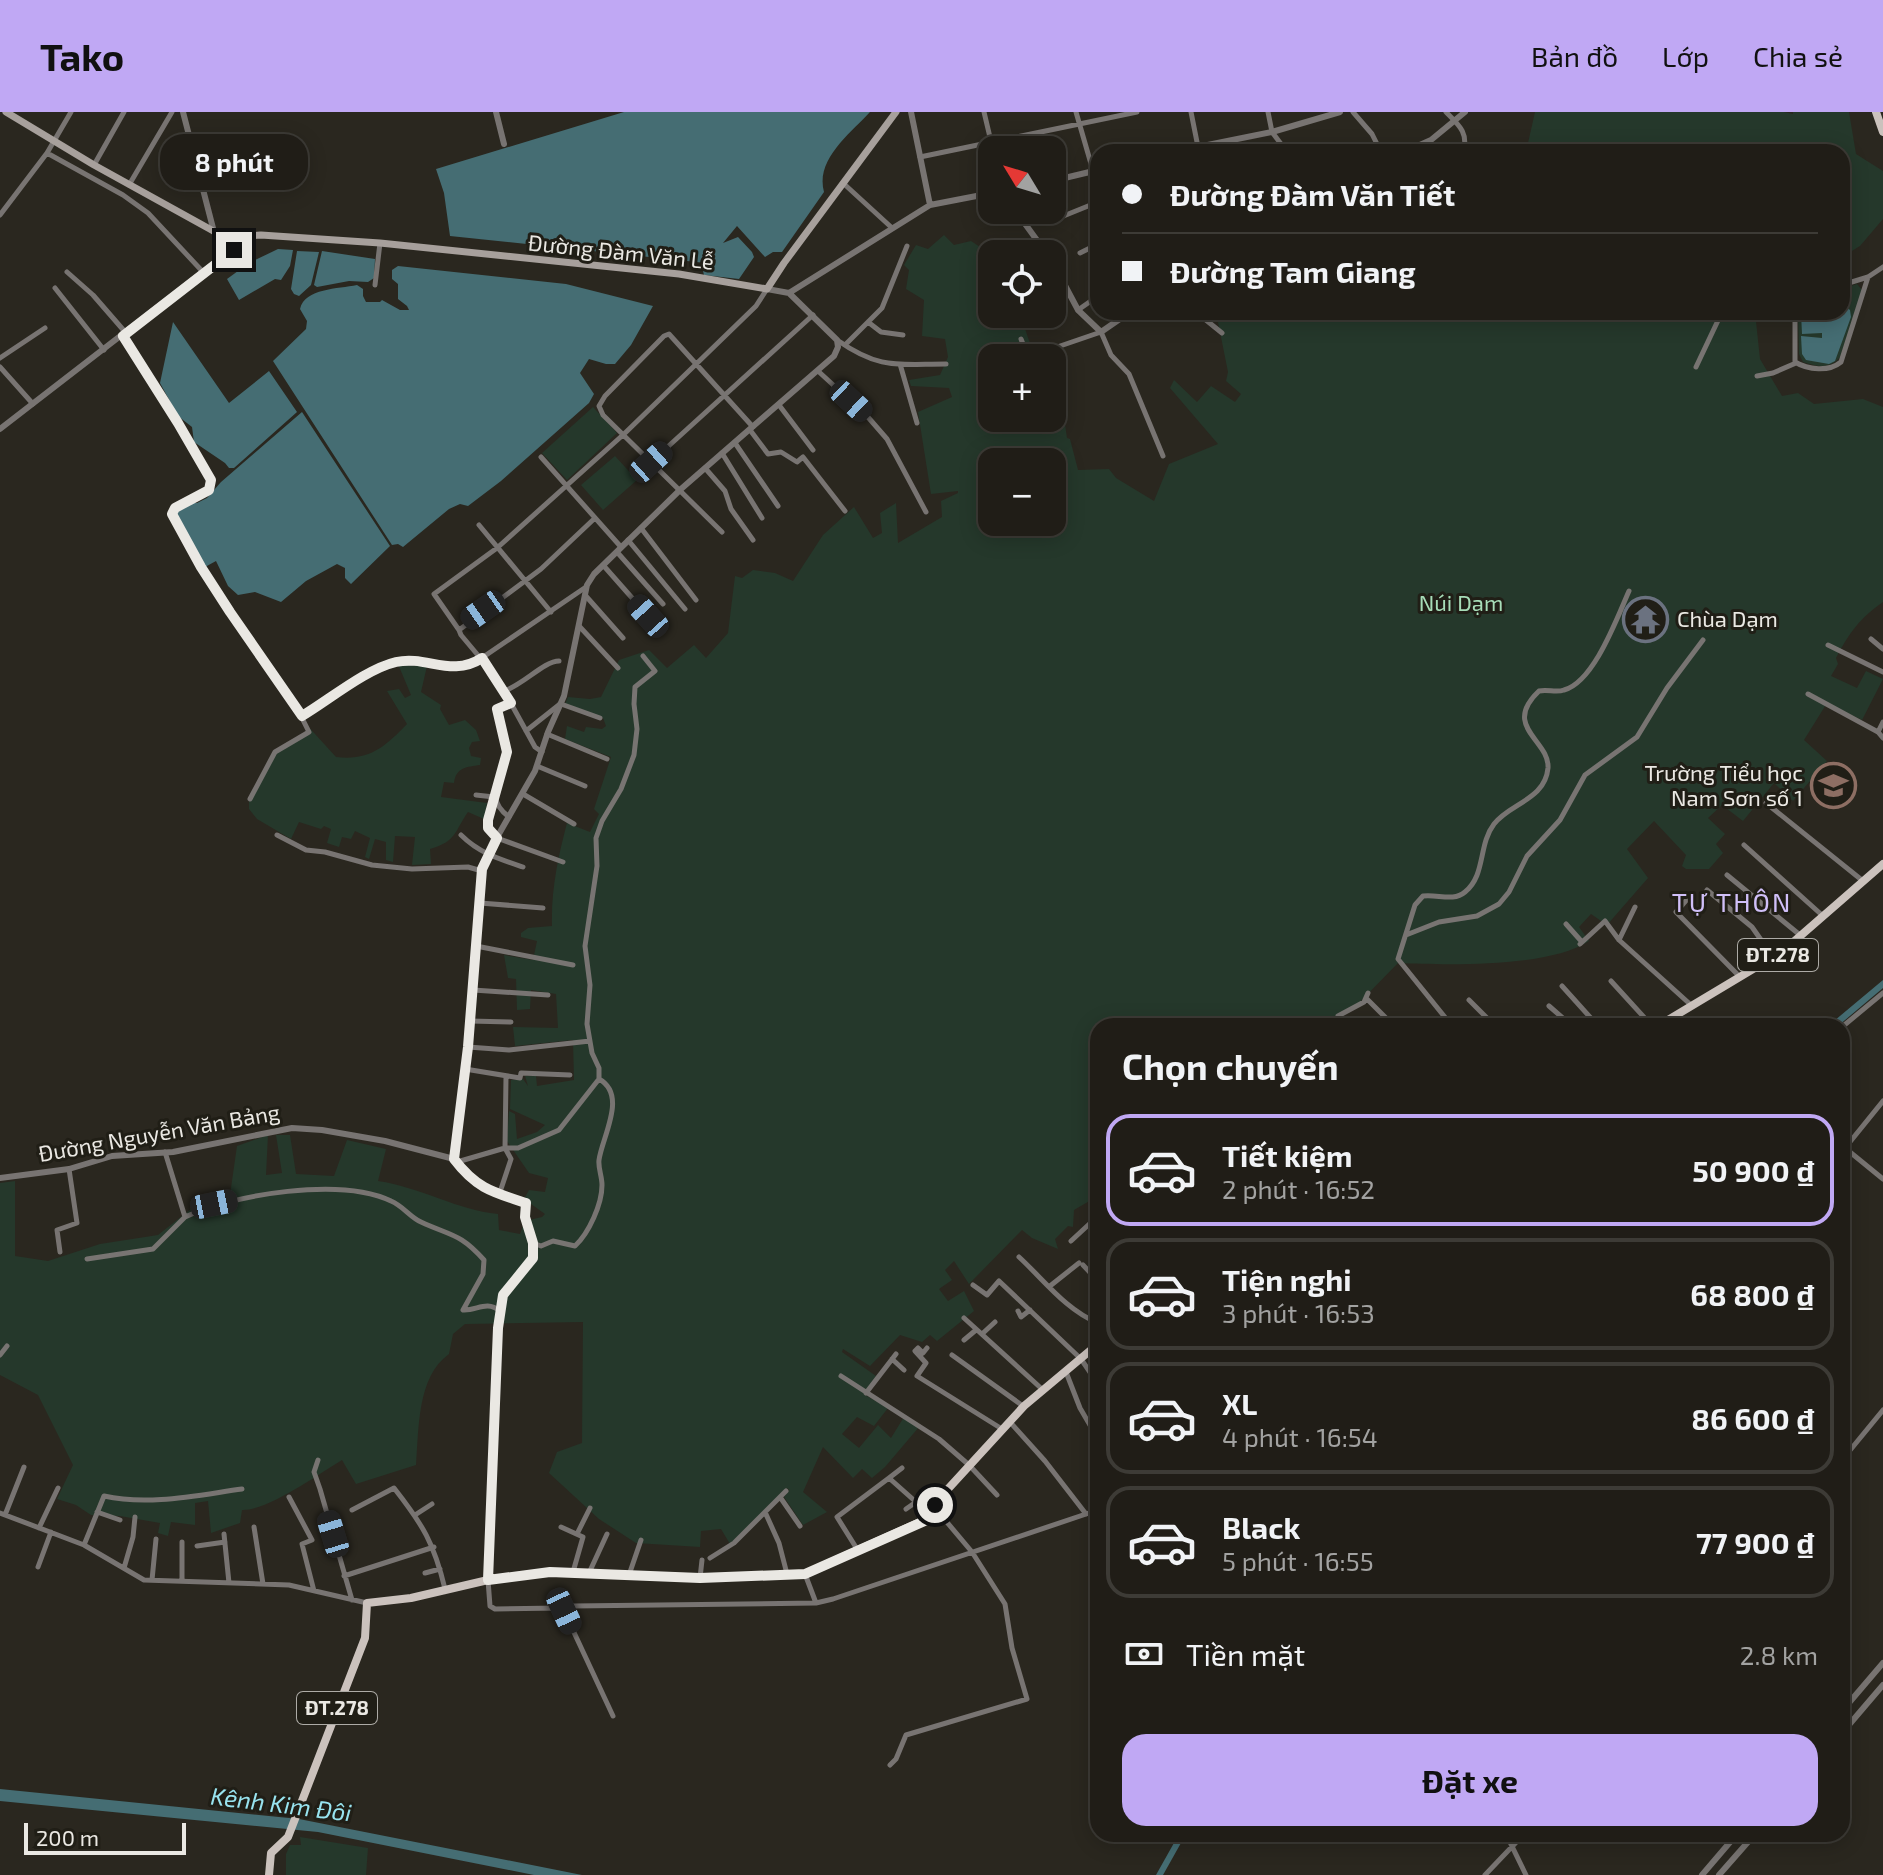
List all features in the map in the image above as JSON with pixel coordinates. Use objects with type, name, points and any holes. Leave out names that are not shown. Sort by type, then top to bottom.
[{"type":"main road","points":[[6,112],[214,233]]},
{"type":"main road","points":[[767,289],[896,112]]},
{"type":"main road","points":[[1876,112],[1883,132]]},
{"type":"main road","name":"Đường Đàm Văn Lễ","points":[[214,233],[233,238],[251,235],[380,243],[679,274],[767,289]]},
{"type":"main road","name":"ĐT.278","points":[[1672,1018],[1773,957],[1883,864]]},
{"type":"main road","points":[[367,1603],[401,1600],[488,1580],[550,1572],[700,1578],[805,1574],[927,1520],[969,1465],[1024,1406],[1090,1351]]},
{"type":"main road","name":"ĐT.278","points":[[269,1875],[271,1853],[287,1840],[365,1638],[367,1603]]},
{"type":"street","points":[[0,215],[47,153],[71,112]]},
{"type":"street","points":[[94,165],[124,112]]},
{"type":"street","points":[[129,185],[172,112]]},
{"type":"street","points":[[183,112],[214,233]]},
{"type":"street","points":[[496,112],[504,144]]},
{"type":"street","points":[[911,112],[930,205]]},
{"type":"street","points":[[984,112],[990,136]]},
{"type":"street","points":[[1076,112],[1090,157]]},
{"type":"street","points":[[1033,136],[1137,112]]},
{"type":"street","points":[[1191,112],[1197,144]]},
{"type":"street","points":[[1268,112],[1272,132],[1281,144]]},
{"type":"street","points":[[1213,144],[1272,132],[1338,112]]},
{"type":"street","points":[[1353,112],[1377,144]]},
{"type":"street","points":[[1446,112],[1465,134],[1465,144]]},
{"type":"street","points":[[1423,144],[1465,112]]},
{"type":"street","points":[[920,157],[978,148]]},
{"type":"street","points":[[47,153],[123,195],[148,213],[204,273]]},
{"type":"street","points":[[1066,178],[1090,172]]},
{"type":"street","points":[[843,183],[891,227]]},
{"type":"street","points":[[789,293],[930,205],[978,196]]},
{"type":"street","points":[[1066,215],[1090,205]]},
{"type":"street","points":[[0,429],[251,235]]},
{"type":"street","points":[[375,285],[380,243]]},
{"type":"street","points":[[845,345],[882,308],[907,246]]},
{"type":"street","points":[[1080,253],[1090,248]]},
{"type":"street","points":[[1850,283],[1868,277],[1883,267]]},
{"type":"street","points":[[67,272],[93,295],[124,334],[211,480],[209,490],[175,508],[173,518],[230,612],[302,716],[309,732],[275,752],[250,799]]},
{"type":"street","points":[[1757,376],[1796,363],[1828,369],[1841,362],[1868,277]]},
{"type":"street","points":[[55,288],[104,350]]},
{"type":"street","points":[[542,752],[535,747],[482,658],[461,635],[434,594],[497,548],[624,434],[756,306],[767,289],[789,293],[837,340],[859,355],[881,363],[946,364]]},
{"type":"street","points":[[1066,291],[1078,310],[1101,332],[1111,355],[1129,374],[1163,456]]},
{"type":"street","points":[[1078,310],[1090,302]]},
{"type":"street","points":[[651,462],[813,315]]},
{"type":"street","points":[[1066,346],[1101,332],[1118,320]]},
{"type":"street","points":[[1206,320],[1222,333]]},
{"type":"street","points":[[1696,367],[1718,320]]},
{"type":"street","points":[[1795,320],[1796,363]]},
{"type":"street","points":[[868,322],[881,332],[903,335]]},
{"type":"street","points":[[0,358],[45,328]]},
{"type":"street","points":[[722,532],[603,415],[599,404],[669,334],[725,395],[768,454],[781,452],[797,462],[803,457],[845,511]]},
{"type":"street","points":[[1021,339],[1023,344]]},
{"type":"street","points":[[302,716],[390,664],[404,661],[464,667],[551,612],[587,585],[603,565],[681,489],[834,356],[837,340]]},
{"type":"street","points":[[900,364],[917,423]]},
{"type":"street","points":[[0,367],[33,404]]},
{"type":"street","points":[[818,371],[887,439],[926,512]]},
{"type":"street","points":[[779,405],[813,450]]},
{"type":"street","points":[[735,443],[778,506]]},
{"type":"street","points":[[722,453],[762,518]]},
{"type":"street","points":[[541,457],[595,518],[663,604]]},
{"type":"street","points":[[705,468],[725,491],[731,509],[753,540]]},
{"type":"street","points":[[459,630],[541,569],[595,518]]},
{"type":"street","points":[[479,525],[551,612]]},
{"type":"street","points":[[641,528],[696,600]]},
{"type":"street","points":[[628,540],[685,609]]},
{"type":"street","points":[[603,565],[648,616]]},
{"type":"street","points":[[587,585],[561,703],[537,766],[487,855],[482,871],[455,1161],[475,1183],[499,1195],[526,1203],[525,1217],[533,1243],[531,1263],[506,1291],[500,1311],[495,1360],[488,1580],[492,1608],[559,1608],[564,1611],[613,1716]]},
{"type":"street","points":[[1445,1018],[1399,962],[1405,935],[1420,898],[1430,895],[1456,898],[1470,888],[1494,825],[1541,787],[1547,772],[1547,760],[1525,722],[1528,707],[1539,691],[1564,691],[1584,677],[1629,591]]},
{"type":"street","points":[[584,594],[623,638]]},
{"type":"street","points":[[580,627],[618,668]]},
{"type":"street","points":[[1871,639],[1883,649]]},
{"type":"street","points":[[1405,935],[1439,922],[1477,916],[1499,904],[1509,892],[1527,856],[1560,820],[1585,775],[1637,737],[1667,688],[1703,640]]},
{"type":"street","points":[[1828,645],[1883,672]]},
{"type":"street","points":[[455,1161],[505,1148],[518,1148],[559,1130],[599,1079],[587,1024],[590,985],[585,946],[597,866],[596,838],[634,755],[637,715],[634,692],[639,682],[655,671],[643,656]]},
{"type":"street","points":[[504,691],[517,687],[551,661],[559,661]]},
{"type":"street","points":[[1808,694],[1878,732],[1883,738]]},
{"type":"street","points":[[511,703],[497,709],[507,752],[488,828],[497,838],[563,862]]},
{"type":"street","points":[[561,703],[600,718]]},
{"type":"street","points":[[526,731],[561,703]]},
{"type":"street","points":[[1878,732],[1883,722]]},
{"type":"street","points":[[547,734],[607,759]]},
{"type":"street","points":[[537,766],[585,786]]},
{"type":"street","points":[[523,794],[574,824]]},
{"type":"street","points":[[476,795],[494,797]]},
{"type":"street","points":[[494,797],[496,805],[509,817]]},
{"type":"street","points":[[1766,803],[1863,881]]},
{"type":"street","points":[[277,835],[306,850],[376,866],[412,869],[468,867],[482,871]]},
{"type":"street","points":[[461,835],[487,855],[523,867]]},
{"type":"street","points":[[1744,845],[1823,916]]},
{"type":"street","points":[[1727,875],[1801,935]]},
{"type":"street","points":[[1707,890],[1752,927],[1773,957]]},
{"type":"street","points":[[1690,896],[1676,912],[1741,977]]},
{"type":"street","points":[[480,903],[543,908]]},
{"type":"street","points":[[1619,940],[1635,907]]},
{"type":"street","points":[[1566,924],[1581,943],[1605,921],[1619,940],[1692,1006]]},
{"type":"street","points":[[476,946],[573,965]]},
{"type":"street","points":[[1611,981],[1645,1018]]},
{"type":"street","points":[[1562,986],[1591,1018]]},
{"type":"street","points":[[473,990],[548,995]]},
{"type":"street","points":[[1850,1020],[1883,993]]},
{"type":"street","points":[[1339,1018],[1364,1002],[1367,996],[1387,1018]]},
{"type":"street","points":[[1469,1000],[1487,1018]]},
{"type":"street","points":[[1549,1006],[1563,1018]]},
{"type":"street","points":[[470,1021],[511,1022]]},
{"type":"street","points":[[468,1047],[509,1050],[590,1041]]},
{"type":"street","points":[[465,1069],[520,1078],[521,1073],[570,1075]]},
{"type":"street","points":[[499,1195],[511,1159],[505,1148],[506,1077]]},
{"type":"street","points":[[533,1243],[541,1246],[557,1242],[575,1246],[596,1210],[602,1190],[599,1159],[613,1103],[608,1088],[599,1079]]},
{"type":"street","points":[[1850,1142],[1883,1101]]},
{"type":"street","name":"Đường Nguyễn Văn Bảng","points":[[0,1178],[69,1169],[112,1156],[165,1152],[265,1131],[306,1128],[385,1141],[455,1161]]},
{"type":"street","points":[[165,1152],[185,1217]]},
{"type":"street","points":[[1850,1152],[1882,1176]]},
{"type":"street","points":[[60,1252],[57,1230],[77,1223],[69,1169]]},
{"type":"street","points":[[87,1259],[153,1249],[185,1217],[214,1204],[277,1193],[344,1190],[392,1201],[421,1222],[456,1234],[484,1260],[483,1274],[463,1310],[483,1305],[500,1311]]},
{"type":"street","points":[[1071,1241],[1090,1222]]},
{"type":"street","points":[[1019,1257],[1090,1319]]},
{"type":"street","points":[[1050,1286],[1081,1264],[1090,1273]]},
{"type":"street","points":[[973,1285],[987,1295],[999,1281],[1081,1359],[1090,1372]]},
{"type":"street","points":[[1018,1311],[1021,1317],[1030,1310]]},
{"type":"street","points":[[964,1318],[1043,1390]]},
{"type":"street","points":[[964,1340],[995,1322]]},
{"type":"street","points":[[0,1355],[7,1346]]},
{"type":"street","points":[[927,1348],[923,1353],[918,1348],[915,1351],[926,1363],[917,1376],[1006,1426],[1045,1461],[1086,1514]]},
{"type":"street","points":[[952,1355],[1024,1406]]},
{"type":"street","points":[[866,1393],[894,1356],[904,1370]]},
{"type":"street","points":[[1066,1372],[1090,1425]]},
{"type":"street","points":[[841,1376],[939,1439],[997,1495]]},
{"type":"street","points":[[1850,1450],[1883,1410]]},
{"type":"street","points":[[318,1460],[315,1478],[353,1601]]},
{"type":"street","points":[[24,1467],[2,1514],[84,1545],[144,1580],[289,1585],[367,1603]]},
{"type":"street","points":[[857,1549],[837,1517],[902,1468]]},
{"type":"street","points":[[889,1478],[916,1502],[936,1505],[972,1552],[1005,1604],[1012,1648],[1027,1699],[906,1735],[896,1759],[890,1765]]},
{"type":"street","points":[[39,1528],[58,1488]]},
{"type":"street","points":[[352,1510],[394,1488],[434,1547],[445,1590]]},
{"type":"street","points":[[84,1545],[104,1496],[158,1499],[242,1489]]},
{"type":"street","points":[[710,1558],[734,1543],[786,1491]]},
{"type":"street","points":[[289,1497],[312,1540],[302,1544],[314,1591]]},
{"type":"street","points":[[780,1497],[800,1526]]},
{"type":"street","points":[[906,1509],[916,1502]]},
{"type":"street","points":[[415,1515],[432,1504]]},
{"type":"street","points":[[577,1534],[590,1508]]},
{"type":"street","points":[[97,1512],[120,1520]]},
{"type":"street","points":[[765,1512],[779,1543],[787,1575]]},
{"type":"street","points":[[573,1606],[816,1603],[1090,1513]]},
{"type":"street","points":[[124,1568],[135,1517]]},
{"type":"street","points":[[254,1527],[263,1584]]},
{"type":"street","points":[[561,1527],[583,1537],[573,1573]]},
{"type":"street","points":[[38,1567],[51,1532]]},
{"type":"street","points":[[224,1534],[229,1583]]},
{"type":"street","points":[[588,1574],[607,1534]]},
{"type":"street","points":[[152,1580],[156,1539]]},
{"type":"street","points":[[629,1576],[641,1540]]},
{"type":"street","points":[[182,1542],[182,1581]]},
{"type":"street","points":[[197,1546],[225,1542]]},
{"type":"street","points":[[344,1576],[434,1547]]},
{"type":"street","points":[[700,1578],[702,1560]]},
{"type":"street","points":[[425,1573],[440,1569]]},
{"type":"street","points":[[805,1574],[816,1603]]},
{"type":"street","points":[[1850,1702],[1883,1663]]},
{"type":"street","points":[[1850,1724],[1880,1688],[1867,1682]]},
{"type":"street","points":[[1510,1842],[1526,1875]]},
{"type":"street","points":[[1485,1875],[1517,1842]]},
{"type":"street","points":[[1702,1875],[1730,1842]]},
{"type":"street","points":[[1719,1875],[1748,1842]]},
{"type":"green space","points":[[1535,112],[1849,112],[1856,154],[1883,171],[1883,219],[1860,246],[1850,252],[1850,144],[1528,144]]},
{"type":"green space","name":"Núi Dạm","points":[[944,235],[954,245],[971,241],[978,246],[978,328],[1025,328],[1030,344],[978,344],[978,432],[1066,431],[1078,470],[1109,469],[1116,478],[1154,501],[1169,464],[1218,444],[1170,388],[1174,380],[1197,402],[1211,386],[1235,402],[1241,394],[1226,381],[1228,372],[1218,320],[1756,320],[1760,359],[1782,396],[1798,393],[1814,404],[1863,399],[1883,407],[1883,602],[1861,620],[1851,634],[1836,658],[1838,664],[1831,676],[1857,688],[1866,671],[1883,679],[1862,720],[1827,703],[1804,740],[1827,761],[1793,801],[1774,783],[1743,821],[1722,805],[1708,818],[1725,834],[1716,844],[1723,853],[1709,869],[1686,869],[1682,866],[1686,855],[1654,821],[1627,849],[1648,878],[1607,925],[1591,914],[1579,927],[1589,941],[1571,950],[1496,963],[1398,963],[1357,1005],[1338,1018],[1090,1018],[1090,1201],[1074,1210],[1073,1227],[1068,1226],[1055,1239],[1058,1249],[1032,1238],[1022,1230],[969,1284],[954,1261],[945,1270],[952,1280],[939,1289],[948,1301],[964,1291],[974,1311],[937,1341],[930,1335],[922,1342],[900,1335],[870,1366],[843,1349],[842,1352],[876,1376],[865,1395],[888,1408],[874,1426],[857,1417],[842,1434],[859,1448],[878,1425],[891,1438],[904,1417],[919,1427],[872,1478],[862,1469],[853,1478],[823,1447],[803,1492],[827,1512],[803,1525],[784,1497],[789,1490],[787,1488],[730,1544],[721,1529],[701,1531],[700,1547],[636,1543],[599,1519],[549,1473],[557,1452],[582,1443],[583,1322],[465,1324],[453,1334],[449,1354],[439,1364],[425,1389],[416,1465],[356,1484],[342,1460],[265,1505],[242,1510],[240,1523],[211,1533],[208,1501],[195,1503],[195,1525],[171,1522],[168,1536],[158,1533],[160,1523],[91,1515],[76,1505],[57,1499],[73,1465],[38,1395],[0,1375],[0,1183],[15,1181],[15,1256],[48,1261],[100,1244],[158,1235],[200,1202],[230,1195],[237,1146],[268,1135],[266,1175],[282,1173],[276,1135],[290,1135],[296,1174],[334,1176],[347,1140],[386,1149],[378,1181],[498,1214],[499,1230],[520,1234],[525,1221],[545,1214],[524,1199],[529,1190],[545,1192],[548,1178],[529,1173],[507,1141],[509,1111],[515,1114],[517,1139],[537,1132],[545,1125],[510,1109],[511,1080],[523,1079],[528,1086],[525,1076],[536,1076],[537,1086],[574,1080],[573,1040],[515,1046],[513,1027],[558,1028],[556,994],[531,990],[530,1009],[517,1010],[516,979],[508,978],[504,955],[533,960],[537,941],[521,937],[521,933],[528,928],[552,926],[556,874],[567,823],[590,832],[599,814],[594,809],[611,757],[565,739],[567,726],[584,732],[586,727],[602,729],[606,726],[603,718],[565,704],[568,697],[601,697],[619,660],[649,650],[667,668],[694,645],[706,658],[728,633],[735,576],[742,578],[753,570],[775,573],[793,581],[823,535],[854,507],[873,538],[882,533],[880,513],[896,503],[898,543],[942,517],[941,501],[958,491],[931,494],[918,412],[952,397],[949,388],[911,386],[909,380],[940,375],[948,357],[945,339],[922,336],[924,300],[906,289],[909,270],[904,265],[916,245],[928,249]]},
{"type":"green space","points":[[1857,284],[1862,290],[1840,357],[1832,364],[1823,366],[1803,362],[1799,354],[1798,320],[1850,320],[1850,286]]},
{"type":"green space","points":[[593,407],[617,433],[567,480],[542,453]]},
{"type":"green space","points":[[615,456],[637,480],[603,510],[581,485]]},
{"type":"green space","points":[[398,664],[427,666],[421,692],[441,705],[440,709],[449,725],[465,720],[476,730],[480,741],[472,742],[469,748],[471,756],[481,758],[480,765],[460,771],[454,783],[444,782],[441,797],[487,803],[484,819],[468,812],[450,839],[430,849],[431,864],[412,865],[415,837],[395,836],[393,862],[386,860],[386,842],[375,839],[369,859],[365,857],[370,838],[355,831],[351,839],[342,837],[339,847],[327,843],[331,829],[324,826],[321,829],[299,822],[291,839],[257,819],[249,809],[249,800],[274,754],[308,735],[305,723],[336,757],[348,758],[376,751],[407,724],[387,691],[399,689],[405,698],[411,695]]},
{"type":"green space","points":[[300,1837],[368,1848],[366,1875],[286,1875],[286,1854],[290,1845],[301,1845]]},
{"type":"water","points":[[624,112],[870,112],[836,148],[825,169],[824,192],[782,252],[773,252],[765,257],[737,226],[723,243],[738,237],[752,252],[754,257],[739,279],[704,275],[710,258],[706,263],[450,236],[444,193],[436,169]]},
{"type":"water","points":[[278,249],[293,250],[290,266],[281,280],[275,279],[239,300],[227,279],[249,263]]},
{"type":"water","points":[[297,251],[319,252],[311,285],[299,296],[291,289]]},
{"type":"water","points":[[322,251],[375,259],[374,278],[368,282],[349,281],[317,287],[314,285]]},
{"type":"water","points":[[398,266],[566,284],[653,306],[631,345],[615,364],[589,359],[580,373],[594,394],[589,403],[501,481],[468,506],[460,504],[449,509],[403,547],[392,545],[273,361],[306,329],[307,321],[300,309],[303,302],[315,293],[357,285],[363,289],[366,302],[382,300],[400,310],[409,310],[398,299],[398,284],[392,279],[392,270]]},
{"type":"water","points":[[1801,320],[1850,320],[1835,361],[1829,364],[1806,360],[1802,354],[1801,336],[1822,338],[1822,333],[1802,334]]},
{"type":"water","points":[[173,322],[229,403],[269,371],[297,412],[234,468],[229,468],[194,442],[192,427],[178,416],[160,383]]},
{"type":"water","points":[[302,412],[390,546],[351,584],[345,578],[345,568],[337,564],[306,581],[281,602],[255,592],[238,595],[228,586],[216,561],[205,567],[176,520],[176,513],[189,503],[207,498],[221,482]]},
{"type":"water","points":[[1883,980],[1883,988],[1847,1018],[1838,1018]]},
{"type":"water","name":"Kênh Kim Đôi","points":[[0,1789],[299,1819],[582,1875],[534,1875],[318,1832],[0,1801]]},
{"type":"water","points":[[1175,1842],[1182,1842],[1163,1875],[1156,1875]]},
{"type":"place","name":"Chùa Dạm","points":[[1646,619]]},
{"type":"place","name":"Trường Tiểu học Nam Sơn số 1","points":[[1834,786]]},
{"type":"district","name":"TỰ THÔN","points":[[1732,903]]},
{"type":"route","points":[[234,250],[123,336],[211,480],[209,490],[175,508],[172,514],[201,567],[302,716],[372,672],[404,661],[464,667],[482,658],[511,703],[497,709],[507,752],[488,820],[488,828],[497,838],[482,869],[468,1047],[454,1159],[460,1169],[486,1190],[526,1203],[525,1217],[533,1243],[531,1263],[503,1295],[498,1328],[488,1580],[550,1572],[700,1578],[805,1574],[927,1520],[934,1514],[935,1505]]}]
